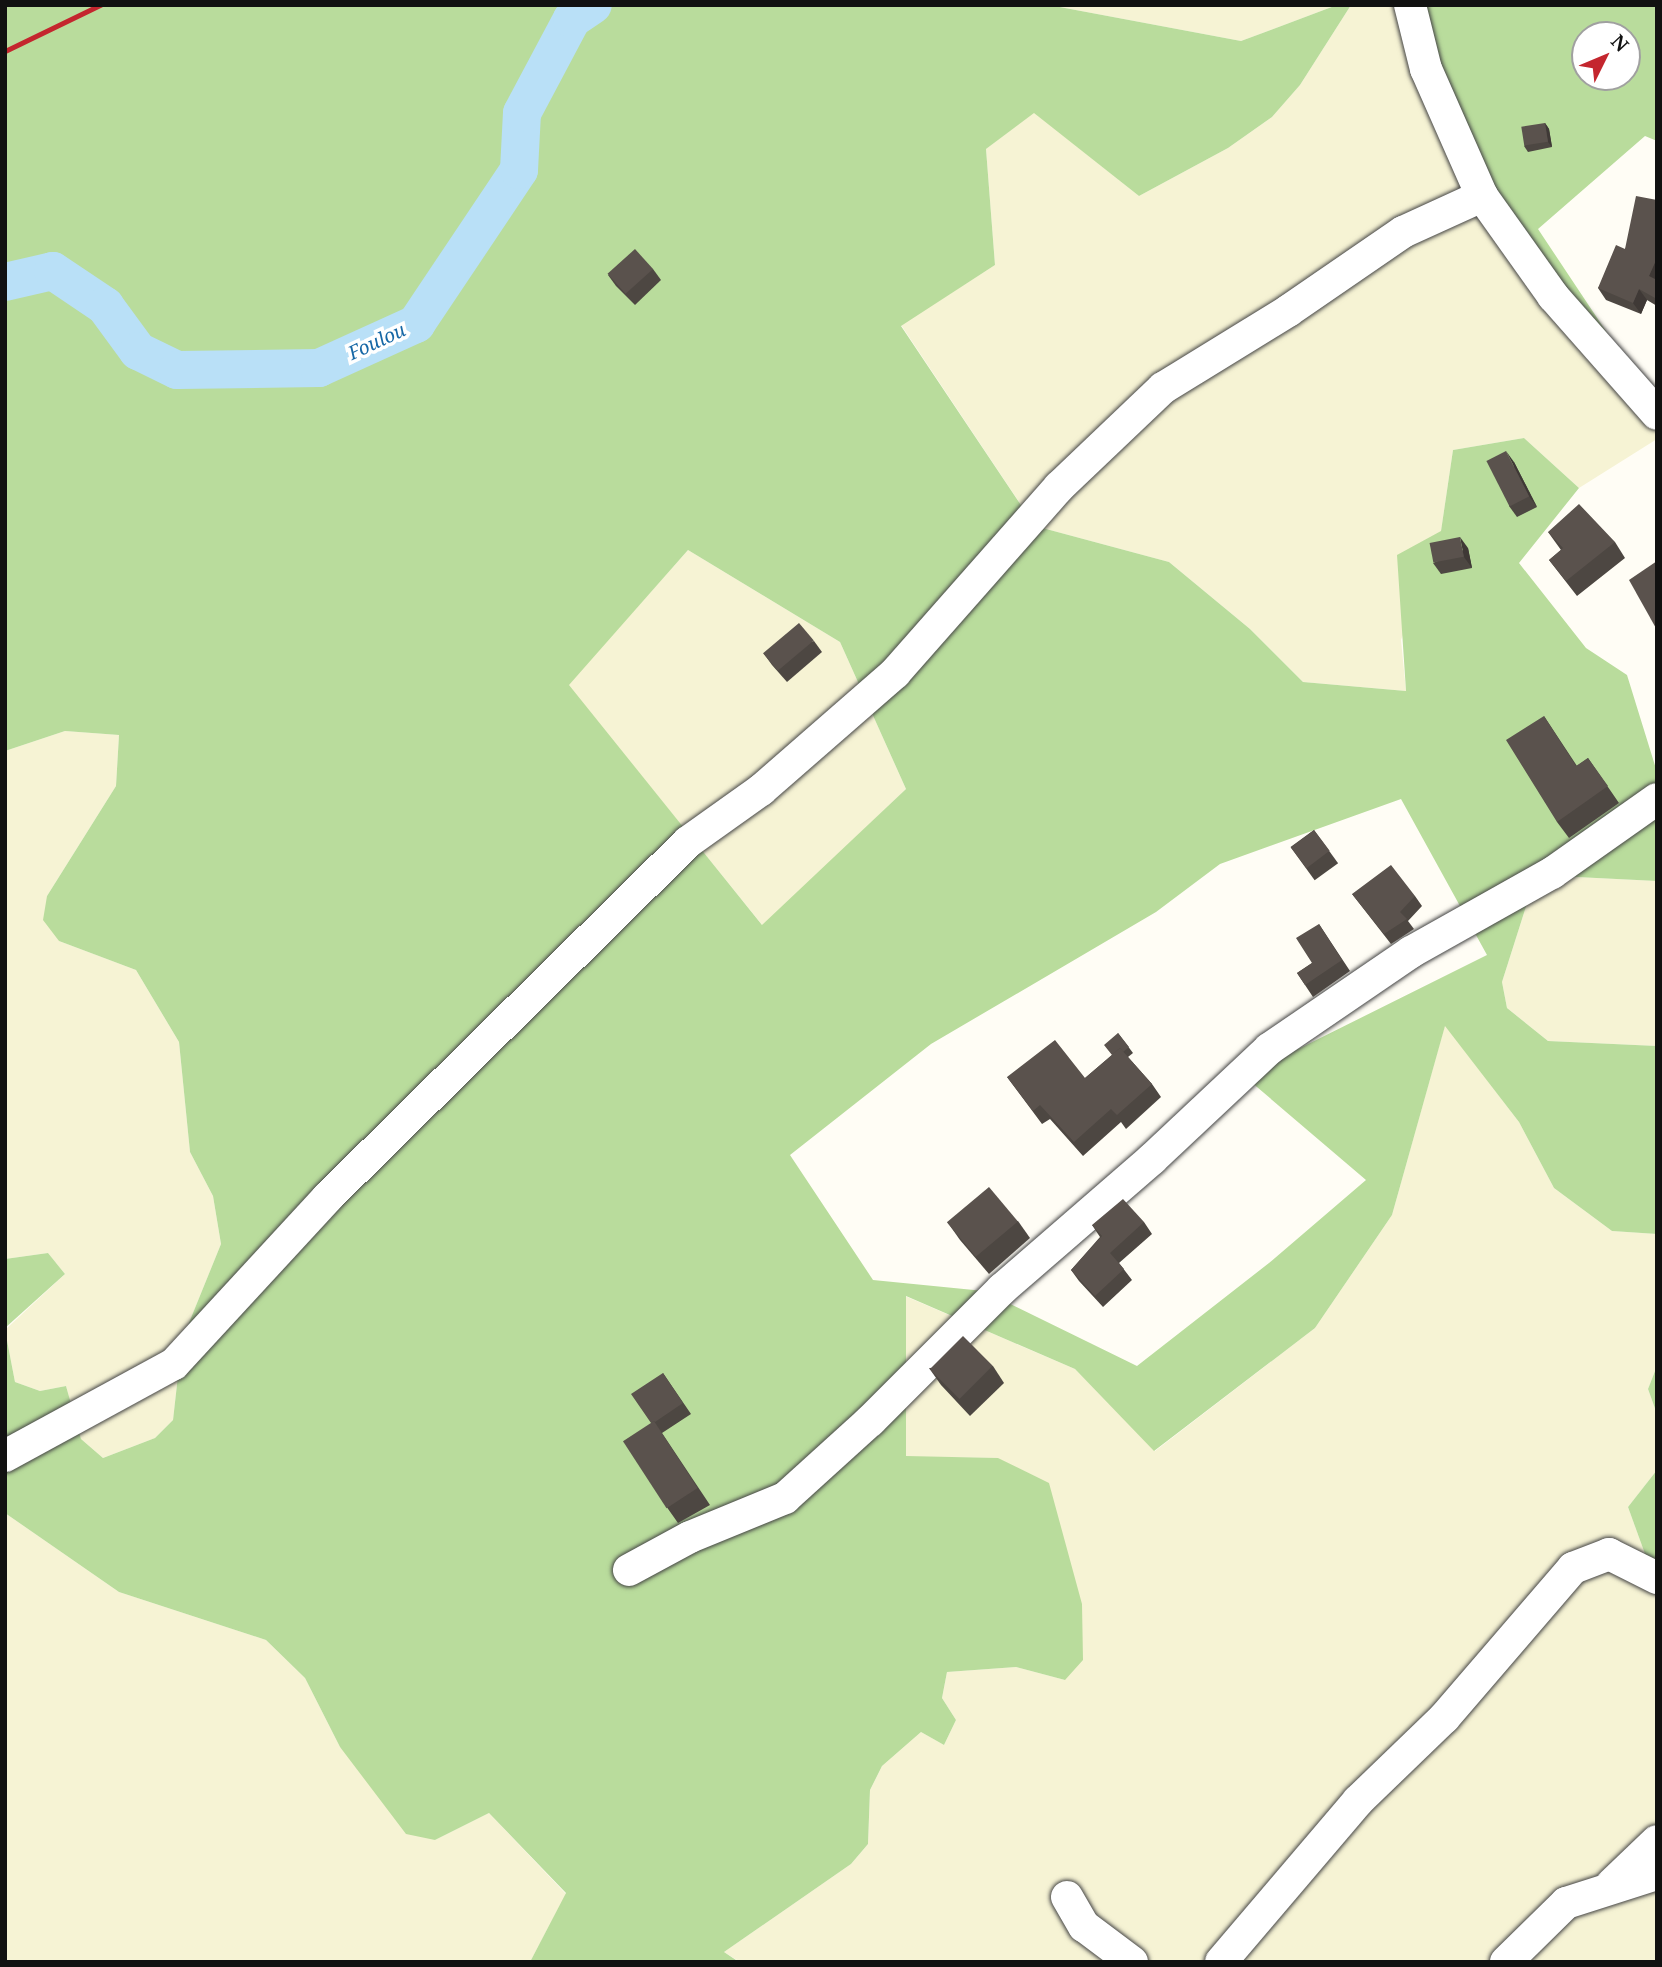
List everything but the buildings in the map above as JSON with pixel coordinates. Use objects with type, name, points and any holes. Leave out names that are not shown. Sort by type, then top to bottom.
[{"type":"street","points":[[1410,5],[1426,69],[1482,196],[1553,296],[1657,414]]},
{"type":"street","points":[[5,1456],[174,1364],[327,1198],[688,842],[761,790],[895,673],[1059,487],[1163,388],[1289,311],[1403,232],[1482,196]]},
{"type":"street","points":[[629,1570],[690,1537],[785,1498],[870,1421],[1002,1289],[1152,1159],[1269,1049],[1411,952],[1552,873],[1657,799]]},
{"type":"street","points":[[1221,1962],[1359,1801],[1444,1717],[1573,1568],[1609,1554],[1657,1578]]},
{"type":"street","points":[[1610,1887],[1657,1842]]},
{"type":"street","points":[[1506,1962],[1566,1903],[1657,1874]]},
{"type":"street","points":[[1067,1896],[1084,1926],[1132,1962]]},
{"type":"shaded area","points":[[1049,5],[1337,5],[1241,41]]},
{"type":"shaded area","points":[[1351,5],[1410,5],[1426,69],[1657,414],[1657,439],[1579,488],[1524,438],[1453,450],[1441,531],[1401,640],[1406,691],[1303,682],[1250,629],[1169,562],[1035,526],[901,325],[995,265],[986,149],[1034,112],[1139,196],[1228,148],[1272,117],[1300,85]]},
{"type":"shaded area","points":[[688,550],[840,642],[906,789],[763,926],[568,685]]},
{"type":"shaded area","points":[[65,731],[119,735],[116,786],[47,896],[59,941],[136,970],[179,1042],[190,1152],[213,1196],[221,1244],[182,1340],[173,1420],[155,1438],[103,1458],[81,1439],[66,1386],[40,1391],[15,1382],[5,1330],[65,1274],[48,1253],[5,1259],[5,751]]},
{"type":"shaded area","points":[[1536,875],[1657,881],[1657,1046],[1548,1041],[1507,1008],[1502,982]]},
{"type":"shaded area","points":[[1445,1025],[1519,1122],[1554,1188],[1612,1231],[1657,1234],[1657,1366],[1648,1389],[1657,1414],[1657,1470],[1628,1507],[1657,1587],[1657,1962],[740,1962],[724,1952],[851,1864],[868,1844],[870,1790],[882,1766],[921,1732],[944,1745],[956,1720],[942,1698],[947,1672],[1016,1667],[1065,1680],[998,1458],[906,1457],[905,1296],[1075,1369],[1155,1451],[1315,1328],[1392,1215]]},
{"type":"shaded area","points":[[5,1513],[119,1592],[266,1640],[305,1678],[340,1747],[435,1840],[489,1813],[566,1894],[530,1962],[5,1962]]},
{"type":"green space","points":[[5,5],[1049,5],[1241,41],[1337,5],[1351,5],[1300,85],[1272,117],[1228,148],[1139,196],[1034,113],[986,149],[995,265],[901,326],[1035,526],[1169,562],[1250,629],[1303,682],[1406,691],[1397,555],[1441,531],[1453,450],[1524,438],[1579,488],[1519,563],[1586,648],[1627,675],[1657,772],[1657,881],[1536,875],[1502,982],[1507,1008],[1548,1041],[1657,1046],[1657,1234],[1612,1231],[1554,1188],[1519,1122],[1445,1026],[1392,1215],[1315,1328],[1154,1451],[1075,1369],[906,1296],[906,1456],[998,1458],[1049,1483],[1082,1604],[1083,1660],[1065,1680],[1016,1667],[947,1672],[942,1698],[956,1720],[944,1745],[921,1732],[882,1766],[870,1790],[868,1844],[851,1864],[724,1952],[739,1962],[530,1962],[566,1893],[489,1813],[435,1840],[406,1834],[340,1747],[305,1678],[266,1640],[119,1592],[5,1513],[5,1330],[15,1382],[40,1391],[66,1386],[81,1439],[103,1458],[155,1438],[173,1420],[182,1340],[221,1244],[213,1196],[190,1152],[179,1042],[136,970],[59,941],[43,920],[47,896],[116,786],[119,735],[65,731],[5,751]],"holes":[[[688,550],[840,642],[906,789],[762,925],[569,685]],[[1401,799],[1487,955],[1244,1076],[1366,1180],[1269,1263],[1137,1366],[984,1291],[873,1280],[790,1155],[931,1044],[1156,912],[1220,864]]]},
{"type":"green space","points":[[1410,5],[1657,5],[1657,141],[1645,136],[1538,229],[1657,408],[1482,196]]},
{"type":"green space","points":[[48,1253],[65,1274],[5,1328],[5,1259]]},
{"type":"green space","points":[[1657,1366],[1657,1414],[1648,1389]]},
{"type":"green space","points":[[1657,1470],[1657,1587],[1628,1507]]},
{"type":"waterway","name":"Foulou","points":[[5,282],[53,271],[105,306],[138,351],[177,370],[319,368],[416,324],[519,170],[522,113],[572,19],[593,5]]},
{"type":"railway","points":[[5,51],[100,5]]}]
